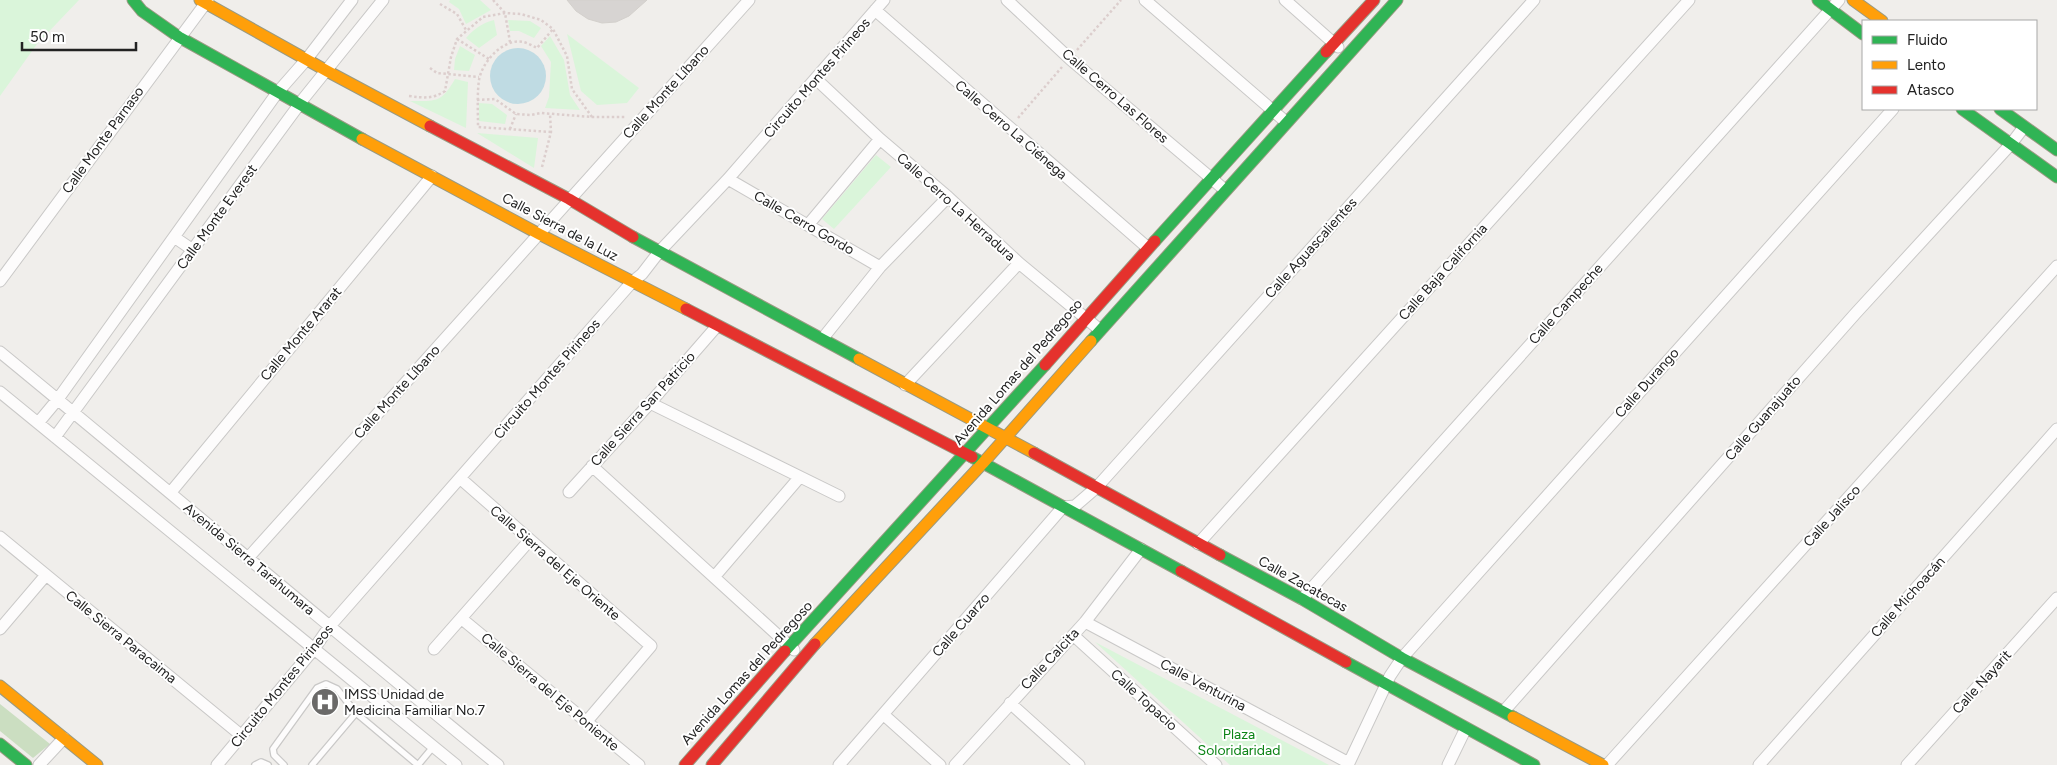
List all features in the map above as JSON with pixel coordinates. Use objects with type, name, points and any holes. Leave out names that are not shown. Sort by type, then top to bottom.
[{"type":"street","name":"Calle Monte Everest","points":[[38,423],[58,399],[276,93],[303,63],[352,0]]},
{"type":"street","name":"Calle Monte Everest","points":[[55,437],[301,102],[383,0]]},
{"type":"street","name":"Circuito Montes Pirineos","points":[[217,765],[314,649],[329,627],[461,479],[632,282],[642,274],[656,255],[728,179],[884,0]]},
{"type":"street","name":"Calle Cerro Las Flores","points":[[1008,0],[1070,58],[1224,190]]},
{"type":"street","points":[[1145,0],[1286,122]]},
{"type":"street","points":[[1286,0],[1346,56]]},
{"type":"street","name":"Avenida Lomas del Pedregoso","points":[[686,765],[790,646],[986,431],[1210,178],[1374,0]]},
{"type":"street","points":[[712,765],[802,658],[983,462],[1224,190],[1397,0]]},
{"type":"street","name":"Calle Aguascalientes","points":[[1063,507],[1075,506],[1097,487],[1534,0]]},
{"type":"street","name":"Calle Baja California","points":[[1198,544],[1688,0]]},
{"type":"street","points":[[1818,0],[1862,33]]},
{"type":"street","name":"Calle Campeche","points":[[1302,599],[1839,0]]},
{"type":"street","points":[[1853,0],[1881,20]]},
{"type":"street","name":"Calle Sierra de la Luz","points":[[134,1],[142,10],[183,33],[276,93],[301,102],[432,176],[543,230],[632,282],[983,462]]},
{"type":"street","name":"Calle Monte Líbano","points":[[248,558],[746,1]]},
{"type":"street","name":"Calle Sierra de la Luz","points":[[203,3],[324,75],[538,183],[566,203],[656,255],[823,338],[986,431]]},
{"type":"street","name":"Calle Monte Parnaso","points":[[0,281],[183,33],[203,3]]},
{"type":"street","name":"Calle Cerro La Ciénega","points":[[876,10],[1009,129],[1148,248]]},
{"type":"street","name":"Calle Cerro La Herradura","points":[[816,79],[1019,263],[1100,330]]},
{"type":"street","name":"Calle Durango","points":[[1348,764],[1394,671],[1892,110]]},
{"type":"street","points":[[1963,110],[2057,177]]},
{"type":"street","points":[[2001,110],[2057,150]]},
{"type":"street","name":"Calle Guanajuato","points":[[1504,711],[1849,321],[2011,144],[2024,127]]},
{"type":"street","points":[[808,225],[880,139]]},
{"type":"street","name":"Calle Monte Ararat","points":[[171,492],[432,176]]},
{"type":"street","name":"Calle Cerro Gordo","points":[[728,179],[880,268]]},
{"type":"street","points":[[823,338],[880,268],[948,198]]},
{"type":"street","points":[[174,237],[193,250]]},
{"type":"street","points":[[905,385],[1019,263]]},
{"type":"street","name":"Calle Jalisco","points":[[1608,765],[2057,266]]},
{"type":"street","name":"Calle Sierra San Patricio","points":[[569,492],[717,326]]},
{"type":"street","name":"Avenida Sierra Tarahumara","points":[[0,352],[171,492],[329,627],[498,765]]},
{"type":"street","name":"Avenida Sierra Tarahumara","points":[[0,392],[456,765]]},
{"type":"street","points":[[650,403],[799,478],[839,496]]},
{"type":"street","name":"Calle Michoacán","points":[[1759,765],[2057,429]]},
{"type":"street","name":"Calle Zacatecas","points":[[986,431],[1001,441],[1097,487],[1198,544],[1302,599],[1466,728],[1534,765]]},
{"type":"street","name":"Calle Zacatecas","points":[[983,462],[1141,549],[1394,671],[1504,711],[1603,765]]},
{"type":"street","points":[[592,466],[715,576],[802,658]]},
{"type":"street","points":[[715,576],[799,478]]},
{"type":"street","name":"Calle Sierra del Eje Oriente","points":[[461,479],[650,646],[587,721]]},
{"type":"street","name":"Calle Cuarzo","points":[[839,765],[1063,507]]},
{"type":"street","name":"Calle Sierra Paracaima","points":[[0,537],[242,736]]},
{"type":"street","points":[[434,649],[529,541]]},
{"type":"street","name":"Calle Calcita","points":[[955,765],[1073,635],[1141,549]]},
{"type":"street","points":[[0,629],[46,575]]},
{"type":"street","name":"Calle Nayarit","points":[[1907,765],[2057,598]]},
{"type":"street","name":"Calle Sierra del Eje Poniente","points":[[462,618],[639,765]]},
{"type":"street","name":"Calle Venturina","points":[[1084,622],[1348,764]]},
{"type":"street","name":"Calle Topacio","points":[[1073,635],[1216,765]]},
{"type":"street","points":[[0,686],[97,765]]},
{"type":"street","points":[[1010,703],[1079,765]]},
{"type":"street","points":[[884,715],[940,765]]},
{"type":"street","points":[[1448,765],[1466,728]]},
{"type":"street","points":[[39,765],[64,738]]},
{"type":"street","points":[[0,744],[26,765]]},
{"type":"lane","points":[[284,765],[274,755],[273,749],[317,688],[326,684],[332,686],[356,713],[418,765],[433,747]]},
{"type":"lane","points":[[312,765],[356,713]]},
{"type":"lane","points":[[255,765],[260,762],[268,765]]},
{"type":"path","points":[[494,0],[505,12],[510,42]]},
{"type":"path","points":[[440,4],[457,14],[466,30]]},
{"type":"path","points":[[408,96],[426,98],[438,96],[445,91],[450,74],[451,57],[457,39],[483,17],[505,12],[541,20],[554,29],[567,56],[572,89],[592,117]]},
{"type":"path","points":[[551,132],[478,127],[478,100],[479,78],[489,59],[510,42],[523,42],[537,48],[554,29]]},
{"type":"path","points":[[457,39],[489,59]]},
{"type":"path","points":[[430,68],[437,73],[479,78]]},
{"type":"path","points":[[478,100],[495,99],[516,114],[550,113],[592,117],[632,117]]},
{"type":"path","points":[[538,183],[551,132],[550,113]]},
{"type":"path","points":[[510,129],[516,114]]},
{"type":"green space","points":[[0,0],[79,0],[37,44],[0,96]]},
{"type":"green space","points":[[450,0],[480,0],[491,10],[466,24],[459,9],[449,2]]},
{"type":"green space","points":[[494,20],[497,35],[479,48],[466,38],[478,27]]},
{"type":"green space","points":[[508,20],[530,21],[541,28],[534,38],[519,31],[510,31]]},
{"type":"green space","points":[[567,34],[639,88],[627,103],[597,105],[581,91]]},
{"type":"green space","points":[[550,36],[564,60],[570,95],[580,110],[545,108],[549,97],[551,62],[541,46]]},
{"type":"green space","points":[[460,46],[475,55],[469,71],[454,70],[455,59]]},
{"type":"green space","points":[[455,79],[468,82],[466,128],[410,101],[426,101],[442,97]]},
{"type":"green space","points":[[479,103],[492,104],[507,115],[505,124],[479,121]]},
{"type":"green space","points":[[477,133],[538,138],[534,168]]},
{"type":"green space","points":[[876,155],[891,167],[834,229],[822,219]]},
{"type":"green space","name":"Plaza Soloridaridad","points":[[1095,642],[1329,765],[1230,765]]},
{"type":"green space","points":[[0,704],[50,744],[33,758],[0,731]]},
{"type":"water","points":[[518,48],[533,53],[541,61],[546,76],[541,91],[533,99],[518,104],[503,99],[495,91],[490,76],[495,61],[503,53]]},
{"type":"building","points":[[567,0],[647,0],[629,16],[616,22],[602,23],[588,19],[576,11]]},
{"type":"traffic: fast","points":[[133,0],[142,11],[179,37],[362,139]]},
{"type":"traffic: fast","points":[[1091,341],[1397,0]]},
{"type":"traffic: fast","points":[[1818,0],[1862,33]]},
{"type":"traffic: fast","points":[[1155,241],[1326,52]]},
{"type":"traffic: fast","points":[[1963,110],[2057,177]]},
{"type":"traffic: fast","points":[[2001,110],[2057,150]]},
{"type":"traffic: fast","points":[[633,237],[859,359]]},
{"type":"traffic: fast","points":[[785,651],[1045,365]]},
{"type":"traffic: fast","points":[[972,457],[1181,571]]},
{"type":"traffic: fast","points":[[1220,555],[1302,599],[1402,658],[1513,717]]},
{"type":"traffic: fast","points":[[1346,662],[1534,765]]},
{"type":"traffic: fast","points":[[0,744],[26,765]]},
{"type":"traffic: slow","points":[[200,0],[430,126]]},
{"type":"traffic: slow","points":[[1853,0],[1881,20]]},
{"type":"traffic: slow","points":[[362,139],[539,234],[686,309]]},
{"type":"traffic: slow","points":[[815,644],[983,463],[1091,341]]},
{"type":"traffic: slow","points":[[859,359],[1034,453]]},
{"type":"traffic: slow","points":[[0,686],[97,765]]},
{"type":"traffic: slow","points":[[1513,717],[1603,765]]},
{"type":"traffic: jam","points":[[1326,52],[1374,0]]},
{"type":"traffic: jam","points":[[430,126],[569,199],[633,237]]},
{"type":"traffic: jam","points":[[1045,365],[1155,241]]},
{"type":"traffic: jam","points":[[686,309],[972,457]]},
{"type":"traffic: jam","points":[[1034,453],[1220,555]]},
{"type":"traffic: jam","points":[[1181,571],[1346,662]]},
{"type":"traffic: jam","points":[[712,765],[815,644]]},
{"type":"traffic: jam","points":[[685,765],[785,651]]},
{"type":"place","name":"IMSS Unidad de Medicina Familiar No.7","points":[[325,702]]}]
